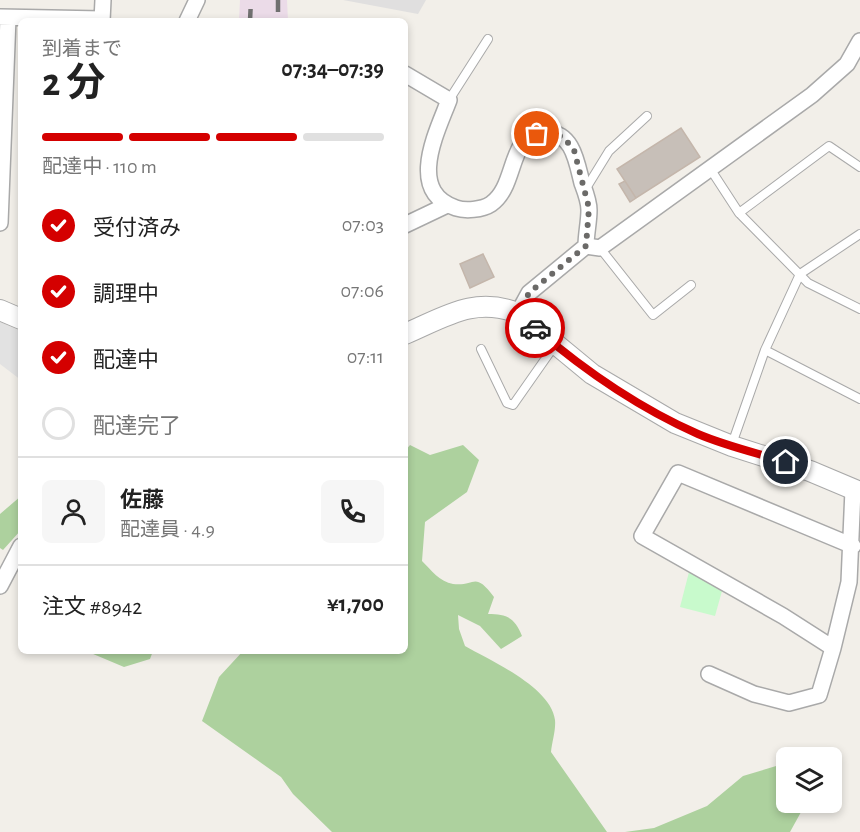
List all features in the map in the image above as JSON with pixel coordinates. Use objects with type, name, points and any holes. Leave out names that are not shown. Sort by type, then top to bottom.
[{"type":"street","points":[[102,0],[102,18]]},
{"type":"street","points":[[188,18],[197,0]]},
{"type":"street","points":[[0,223],[4,17],[37,18]]},
{"type":"street","points":[[518,313],[529,293],[593,247],[711,170],[812,95],[848,64],[860,41]]},
{"type":"street","points":[[408,76],[449,100],[428,162],[428,179],[435,192],[447,205],[462,210],[490,205],[502,193],[524,142],[537,134],[552,132],[564,138],[574,150],[589,208],[593,247]]},
{"type":"street","points":[[408,224],[447,205]]},
{"type":"street","points":[[408,333],[474,306],[503,307],[518,313],[592,374],[675,423],[732,446],[786,462],[857,491],[849,582],[819,695],[789,703],[754,694],[709,674]]},
{"type":"street","points":[[0,310],[18,318]]},
{"type":"street","points":[[833,648],[642,536],[678,473],[853,546]]},
{"type":"street","points":[[0,586],[18,552]]},
{"type":"lane","points":[[449,100],[488,39]]},
{"type":"lane","points":[[584,190],[609,151],[647,116]]},
{"type":"lane","points":[[739,213],[829,146],[860,167]]},
{"type":"lane","points":[[711,170],[739,213],[808,283],[860,309]]},
{"type":"lane","points":[[732,446],[765,350],[800,274],[860,234]]},
{"type":"lane","points":[[593,247],[653,315],[691,285]]},
{"type":"lane","points":[[481,349],[496,387],[507,403],[513,405],[555,345]]},
{"type":"lane","points":[[765,350],[860,399]]},
{"type":"shaded area","points":[[240,0],[287,0],[288,18],[239,18]]},
{"type":"shaded area","points":[[343,0],[426,0],[418,14]]},
{"type":"shaded area","points":[[0,322],[18,330],[18,378],[0,364]]},
{"type":"green space","points":[[410,445],[430,455],[463,445],[479,460],[467,492],[425,522],[422,561],[448,583],[478,582],[482,584],[494,597],[488,614],[505,616],[516,625],[522,636],[501,649],[480,626],[458,615],[459,629],[465,646],[504,667],[532,686],[551,708],[555,724],[551,752],[607,832],[332,832],[293,794],[281,777],[202,721],[219,677],[240,654],[408,654],[408,447]]},
{"type":"green space","points":[[18,499],[18,533],[3,550],[0,548],[0,514]]},
{"type":"green space","points":[[689,572],[722,591],[715,616],[680,607]]},
{"type":"green space","points":[[93,654],[152,654],[150,659],[124,667]]},
{"type":"green space","points":[[776,766],[776,813],[800,813],[790,832],[625,832],[654,828],[707,806],[743,776]]},
{"type":"building","points":[[681,128],[700,157],[636,198],[617,169]]},
{"type":"building","points":[[625,181],[636,198],[630,202],[619,184]]},
{"type":"building","points":[[483,254],[494,277],[470,288],[460,264]]},
{"type":"railway","points":[[250,18],[251,0]]},
{"type":"railway","points":[[278,0],[278,18]]},
{"type":"way so far","points":[[535,328],[518,313],[529,293],[586,246],[589,208],[574,150],[564,138],[552,132],[537,134]]},
{"type":"route","points":[[535,328],[574,362],[675,423],[732,446],[786,462]]}]
